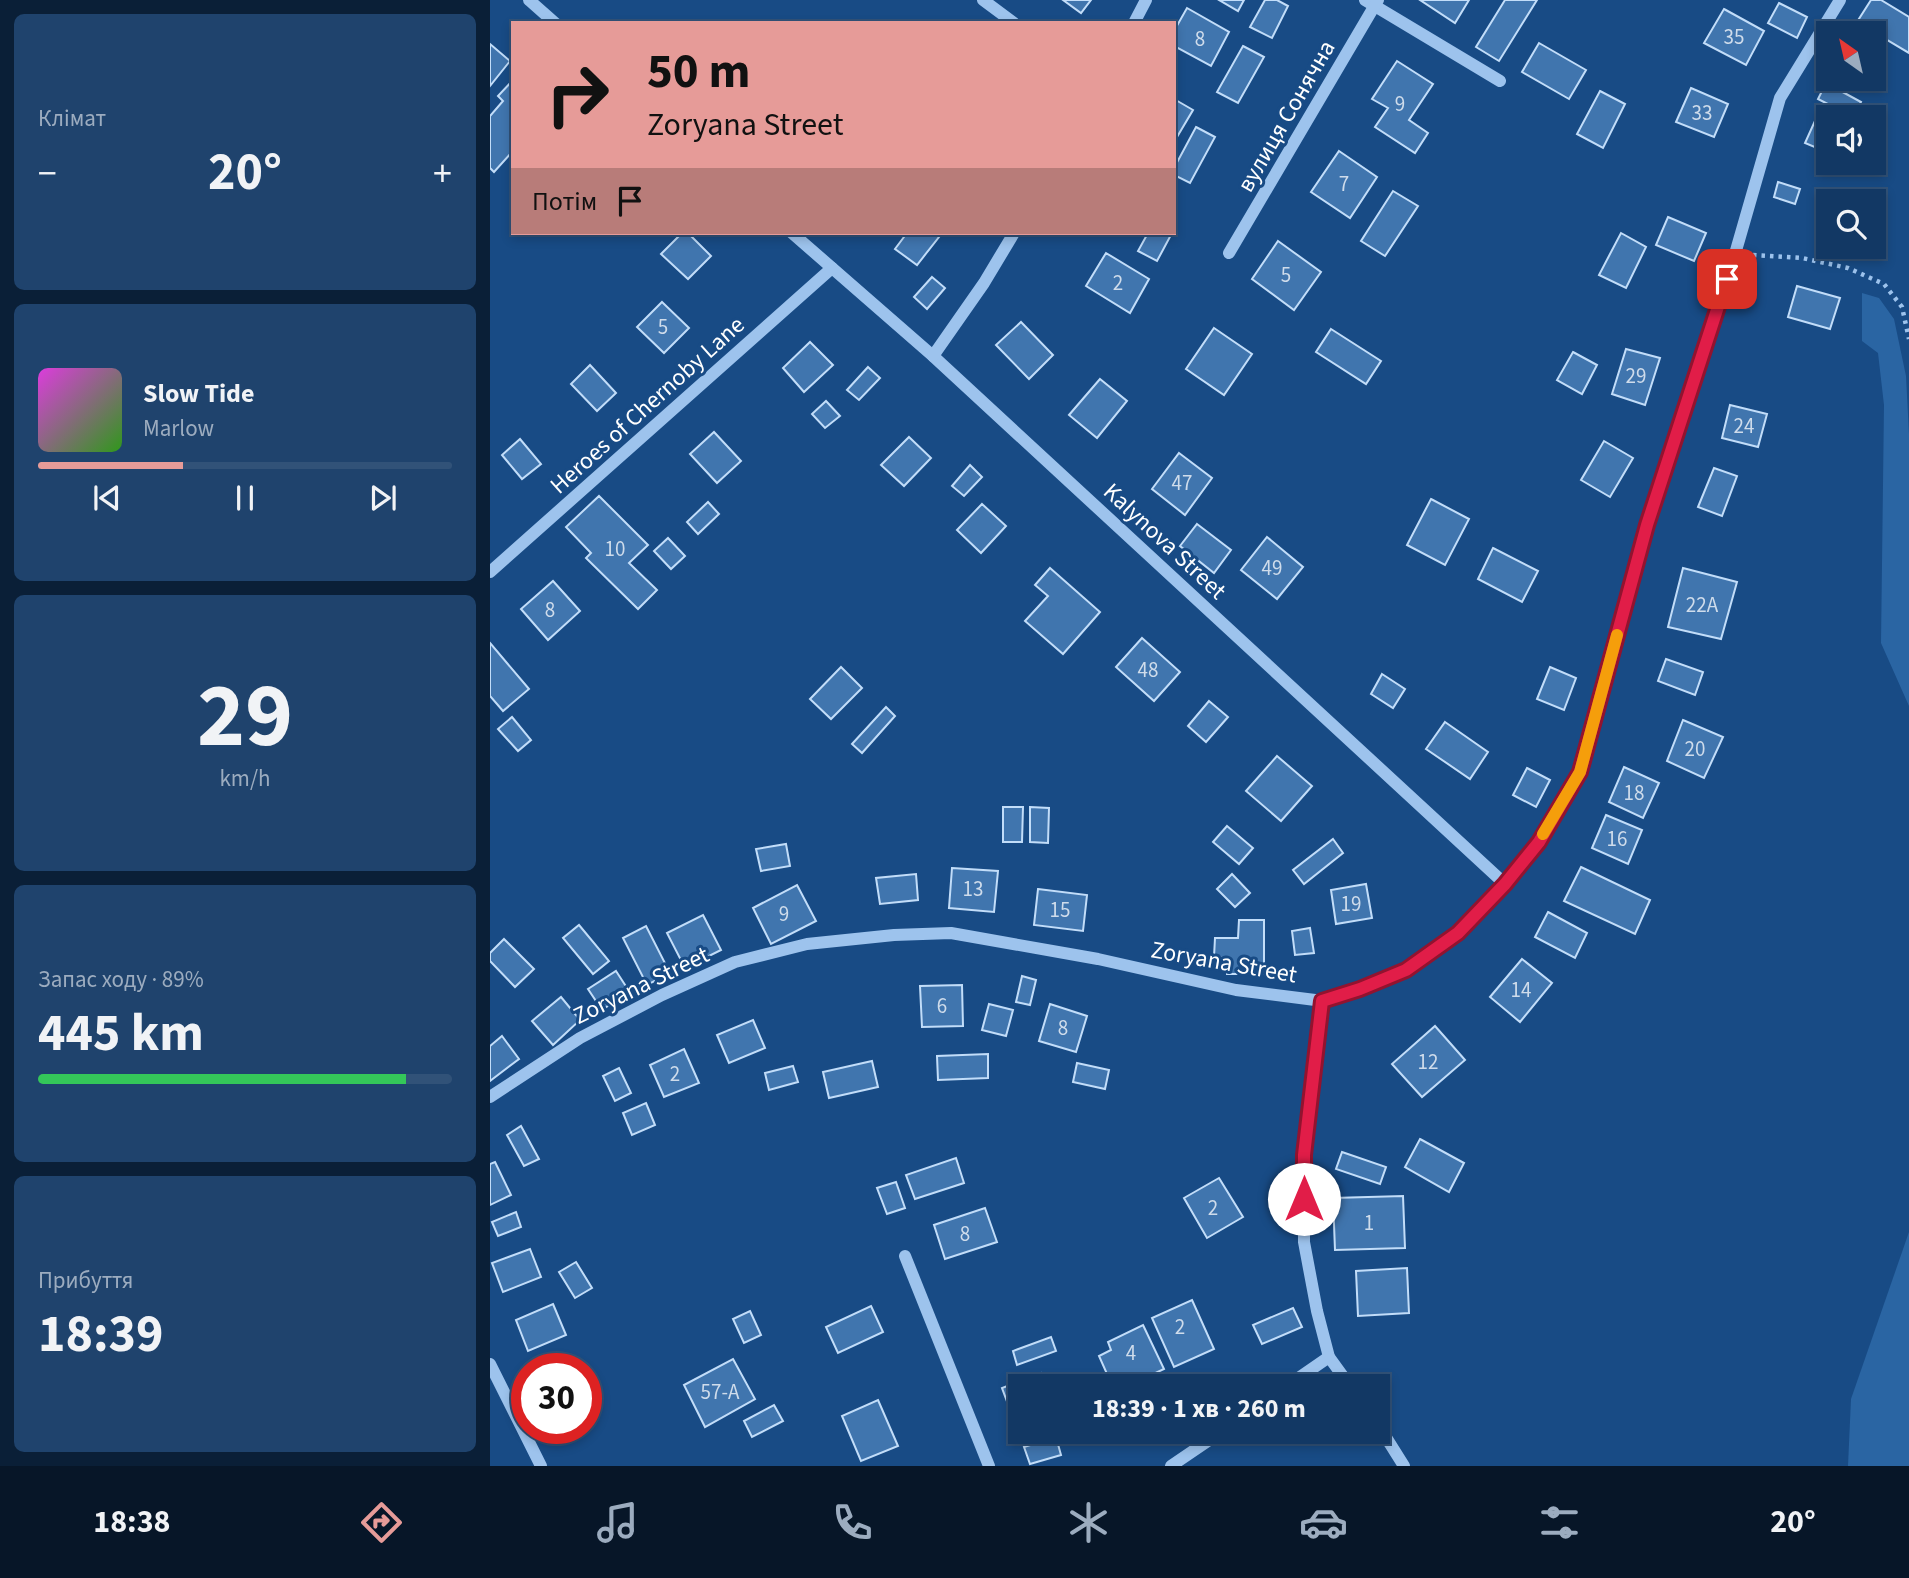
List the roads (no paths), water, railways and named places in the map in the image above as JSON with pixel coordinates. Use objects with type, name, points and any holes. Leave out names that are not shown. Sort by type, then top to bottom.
[{"type":"street","points":[[529,0],[553,21]]},
{"type":"street","points":[[983,0],[1011,21]]},
{"type":"street","points":[[1135,21],[1146,0]]},
{"type":"street","name":"Zoryana Street","points":[[490,1097],[580,1038],[662,995],[735,962],[807,944],[894,935],[951,933],[1098,959],[1236,990],[1322,1001],[1406,970],[1458,933],[1505,884],[1539,842],[1580,772],[1647,525],[1735,254],[1780,98],[1840,0]]},
{"type":"street","points":[[1373,2],[1500,81]]},
{"type":"street","name":"вулиця Сонячна","points":[[1229,253],[1373,2]]},
{"type":"street","name":"Kalynova Street","points":[[794,235],[933,356],[1505,884]]},
{"type":"street","points":[[933,356],[984,283],[1012,235]]},
{"type":"street","name":"Heroes of Chernoby Lane","points":[[490,572],[832,268]]},
{"type":"street","points":[[1322,1001],[1304,1155],[1304,1242],[1329,1357],[1341,1374]]},
{"type":"street","points":[[905,1256],[989,1466]]},
{"type":"street","points":[[1304,1374],[1329,1357]]},
{"type":"street","points":[[490,1364],[541,1466]]},
{"type":"street","points":[[1390,1443],[1405,1466]]},
{"type":"street","points":[[1171,1466],[1203,1444]]}]
